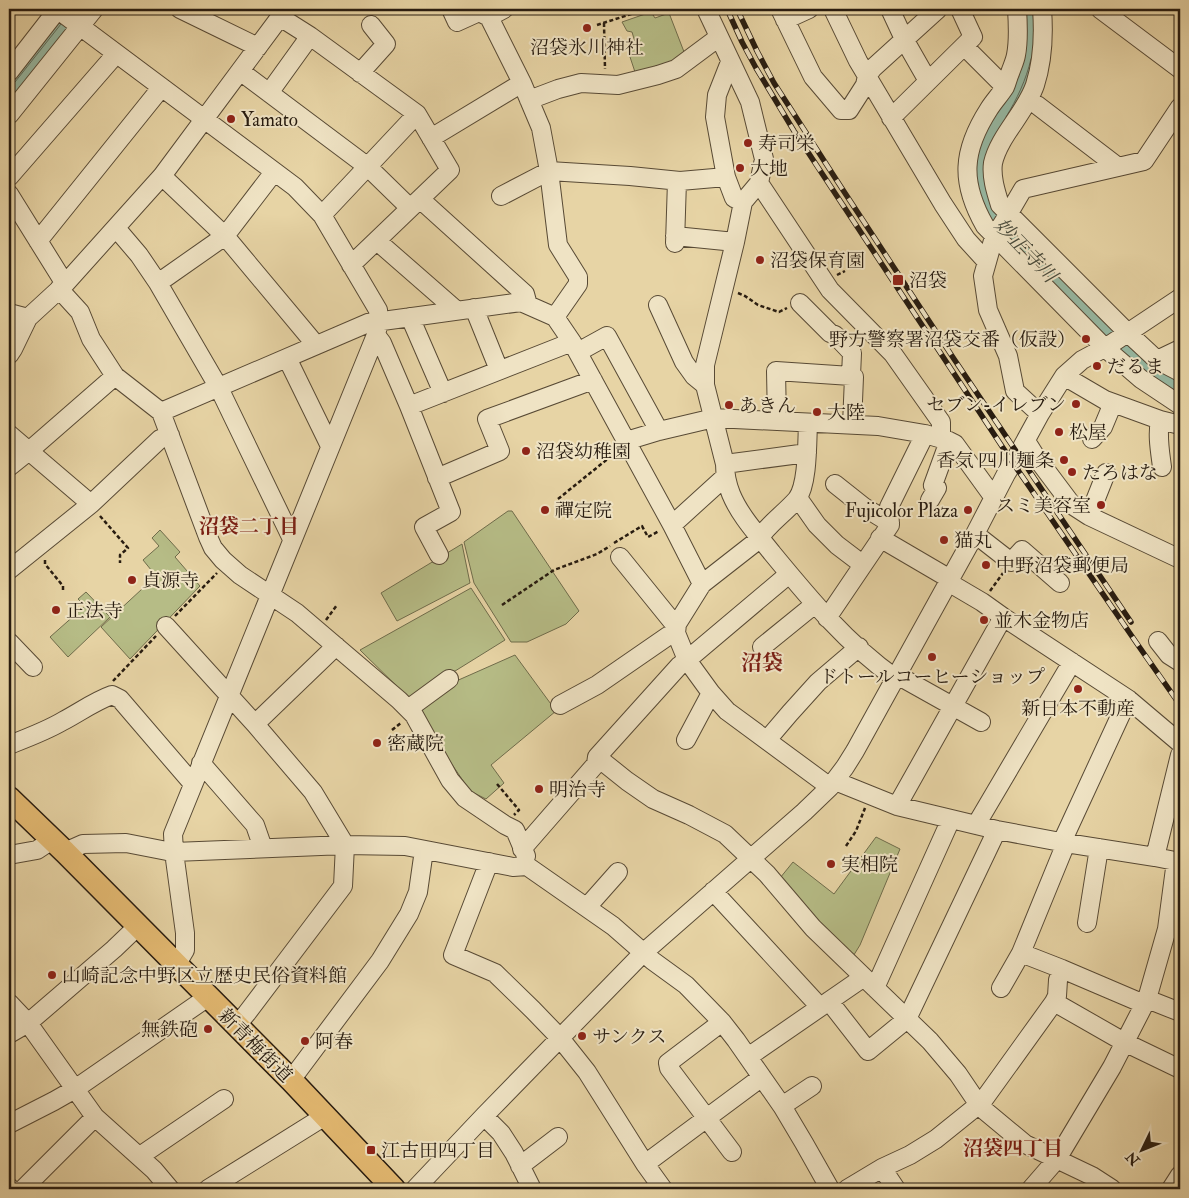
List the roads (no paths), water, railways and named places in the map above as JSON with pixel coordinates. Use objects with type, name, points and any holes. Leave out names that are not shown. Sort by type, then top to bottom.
[{"type":"main road","name":"新青梅街道","points":[[9,798],[291,1080],[394,1189]]},
{"type":"street","points":[[9,72],[65,15],[94,9]]},
{"type":"street","points":[[180,9],[258,47]]},
{"type":"street","points":[[451,9],[457,22],[478,12],[496,13],[541,128],[549,171],[558,246],[578,277],[578,284],[555,317]]},
{"type":"street","points":[[706,9],[750,102],[764,159],[759,183],[743,202],[705,365],[705,385],[725,470],[736,503],[760,538],[789,574],[827,618],[858,648],[882,668],[981,722]]},
{"type":"street","points":[[809,9],[782,15],[813,77],[841,110],[849,110],[873,68],[938,9]]},
{"type":"street","points":[[833,9],[858,61],[943,204],[966,239],[987,262]]},
{"type":"street","points":[[890,9],[904,39],[928,81]]},
{"type":"street","points":[[892,118],[973,37],[960,9]]},
{"type":"street","points":[[1016,9],[1018,28],[1016,54],[1005,87],[974,134],[968,158],[967,182],[977,214],[985,226],[1141,379],[1180,404]]},
{"type":"street","points":[[1042,9],[1043,50],[1035,86],[1029,100],[999,147],[993,164],[994,183],[1000,205],[1007,216],[1126,334],[1157,360],[1180,372]]},
{"type":"street","points":[[1110,12],[1180,68]]},
{"type":"street","points":[[9,355],[28,318],[62,287],[162,176],[283,13],[310,36],[417,114],[450,170],[352,265]]},
{"type":"street","points":[[65,15],[295,188],[322,215],[378,310],[377,328],[173,834],[185,933],[185,950],[176,965]]},
{"type":"street","points":[[9,115],[65,15]]},
{"type":"street","points":[[360,73],[386,44],[371,25]]},
{"type":"street","points":[[270,93],[310,36]]},
{"type":"street","points":[[529,100],[558,89],[582,83],[618,86],[658,75],[676,69],[719,37]]},
{"type":"street","points":[[964,46],[1005,87]]},
{"type":"street","points":[[9,177],[116,54]]},
{"type":"street","points":[[730,62],[717,95],[716,117],[726,177],[734,198],[743,202]]},
{"type":"street","points":[[240,71],[415,203],[525,294],[528,305]]},
{"type":"street","points":[[431,138],[522,83]]},
{"type":"street","points":[[38,241],[161,88]]},
{"type":"street","points":[[1037,106],[1118,167]]},
{"type":"street","points":[[1040,414],[1015,391],[1008,356],[988,310],[983,276],[995,235],[1023,188],[1144,161],[1180,107]]},
{"type":"street","points":[[322,215],[417,114]]},
{"type":"street","points":[[501,196],[549,171],[677,181],[726,177]]},
{"type":"street","points":[[158,283],[225,236],[274,172]]},
{"type":"street","points":[[162,176],[225,236],[316,345]]},
{"type":"street","points":[[677,181],[675,239],[735,242]]},
{"type":"street","points":[[759,183],[830,290],[893,354],[941,422],[933,485],[937,488],[930,500]]},
{"type":"street","points":[[9,194],[38,241],[62,287],[80,312],[91,340],[115,376],[161,412],[213,548],[240,575],[297,614],[399,700],[414,715],[450,780],[465,798],[515,830],[526,858],[527,866]]},
{"type":"street","points":[[116,228],[139,255],[158,283],[219,388],[292,539]]},
{"type":"street","points":[[377,240],[456,310]]},
{"type":"street","points":[[415,1189],[643,953],[833,784],[855,751],[1040,414],[1064,376],[1082,360],[1107,347],[1180,298]]},
{"type":"street","points":[[377,328],[410,317],[521,302],[555,317],[593,380],[672,524],[702,584]]},
{"type":"street","points":[[800,303],[852,353],[851,376],[854,377],[852,425]]},
{"type":"street","points":[[658,305],[684,362],[694,376],[705,385]]},
{"type":"street","points":[[474,308],[499,370]]},
{"type":"street","points":[[9,313],[28,318]]},
{"type":"street","points":[[410,317],[442,392]]},
{"type":"street","points":[[161,412],[368,323],[377,328],[451,512],[424,527],[438,555]]},
{"type":"street","points":[[409,406],[499,370],[608,336],[659,432]]},
{"type":"street","points":[[1157,360],[1180,350]]},
{"type":"street","points":[[287,358],[330,446]]},
{"type":"street","points":[[777,421],[776,371],[851,376]]},
{"type":"street","points":[[9,467],[115,376]]},
{"type":"street","points":[[1064,376],[1105,400],[1160,420],[1180,425]]},
{"type":"street","points":[[437,478],[500,450],[488,419],[593,380]]},
{"type":"street","points":[[1092,439],[1103,427],[1113,403]]},
{"type":"street","points":[[626,443],[659,432],[714,418],[878,426],[938,438],[955,444],[994,498]]},
{"type":"street","points":[[1160,420],[1159,445],[1162,466]]},
{"type":"street","points":[[560,706],[597,685],[668,636],[677,628],[702,584],[758,541],[762,533],[798,498],[804,479],[808,423]]},
{"type":"street","points":[[9,434],[94,509]]},
{"type":"street","points":[[9,570],[40,545],[94,509],[160,439],[170,435]]},
{"type":"street","points":[[827,618],[890,525],[889,507],[938,438]]},
{"type":"street","points":[[1026,441],[1072,505],[1089,516],[1180,559]]},
{"type":"street","points":[[672,524],[725,470],[806,453]]},
{"type":"street","points":[[1089,516],[1106,473]]},
{"type":"street","points":[[835,484],[864,507],[890,523]]},
{"type":"street","points":[[798,498],[818,525],[837,545],[862,564]]},
{"type":"street","points":[[975,534],[1011,562],[1022,550],[1060,584]]},
{"type":"street","points":[[880,538],[949,580],[1128,698],[1180,743]]},
{"type":"street","points":[[620,557],[677,628],[687,660],[727,711],[833,784],[897,806],[996,830],[1178,861],[1167,929],[1146,1002],[1112,1067],[1057,1160],[1031,1189]]},
{"type":"street","points":[[522,848],[596,764],[597,758],[679,666],[789,574]]},
{"type":"street","points":[[762,647],[815,604]]},
{"type":"street","points":[[897,806],[1003,617]]},
{"type":"street","points":[[166,626],[314,792],[345,845],[343,886],[236,1026]]},
{"type":"street","points":[[1158,641],[1169,655],[1180,662]]},
{"type":"street","points":[[9,642],[32,667]]},
{"type":"street","points":[[255,724],[336,646]]},
{"type":"street","points":[[767,740],[818,682],[858,648]]},
{"type":"street","points":[[976,825],[1072,662]]},
{"type":"street","points":[[408,709],[449,678]]},
{"type":"street","points":[[686,740],[711,693]]},
{"type":"street","points":[[9,745],[42,732],[103,698],[112,695],[120,699],[193,784]]},
{"type":"street","points":[[1001,988],[1021,953],[1064,843],[1128,698]]},
{"type":"street","points":[[1155,857],[1180,755]]},
{"type":"street","points":[[597,758],[653,799],[725,834],[767,874],[813,928],[930,1041],[958,1074],[979,1105],[1025,1144],[1092,1176],[1112,1189]]},
{"type":"street","points":[[201,763],[256,825],[263,848]]},
{"type":"street","points":[[748,1057],[825,1004],[870,982],[951,819]]},
{"type":"street","points":[[713,891],[825,1004],[868,1051],[907,1019],[996,830]]},
{"type":"street","points":[[9,855],[59,846],[126,843],[174,852],[345,845],[405,846],[513,867],[527,866],[613,926],[653,962],[686,984],[722,1022],[782,1106],[830,1189]]},
{"type":"street","points":[[1087,923],[1099,848]]},
{"type":"street","points":[[291,1080],[380,962],[409,914],[418,892],[424,850]]},
{"type":"street","points":[[489,862],[453,955],[495,974],[560,1038],[588,1072],[645,1164],[655,1186]]},
{"type":"street","points":[[586,907],[618,872]]},
{"type":"street","points":[[9,1034],[28,1023],[138,926]]},
{"type":"street","points":[[1021,953],[1146,1002],[1180,1012]]},
{"type":"street","points":[[847,1189],[936,1139],[979,1105],[1054,1002],[1057,996],[1058,980],[1062,969]]},
{"type":"street","points":[[9,1124],[76,1089],[208,997]]},
{"type":"street","points":[[1054,1002],[1124,1042],[1180,1069]]},
{"type":"street","points":[[9,1003],[28,1023],[95,1117],[140,1156],[170,1189]]},
{"type":"street","points":[[722,1022],[668,1062],[669,1068],[732,1152]]},
{"type":"street","points":[[645,1164],[762,1077]]},
{"type":"street","points":[[782,1106],[812,1086]]},
{"type":"street","points":[[140,1156],[224,1099]]},
{"type":"street","points":[[208,1189],[325,1116]]},
{"type":"street","points":[[484,1116],[501,1133],[532,1189]]},
{"type":"street","points":[[24,1189],[95,1117]]},
{"type":"street","points":[[520,1166],[558,1137]]},
{"type":"street","points":[[882,1168],[896,1189]]},
{"type":"street","points":[[1171,1189],[1180,1175]]},
{"type":"water","points":[[66,9],[87,9],[9,109],[9,82]]},
{"type":"water","name":"妙正寺川","points":[[1020,9],[1038,9],[1037,56],[990,184],[1180,379],[1180,399],[1151,382],[986,223],[971,163],[992,114]]},
{"type":"railway","points":[[727,9],[756,68],[794,131],[1013,463],[1180,705]]},
{"type":"railway","points":[[737,9],[774,83],[954,359],[1131,622]]},
{"type":"place","name":"沼袋氷川神社","points":[[587,28]]},
{"type":"place","name":"Yamato","points":[[231,119]]},
{"type":"place","name":"寿司栄","points":[[748,143]]},
{"type":"place","name":"大地","points":[[740,168]]},
{"type":"place","name":"沼袋保育園","points":[[760,260]]},
{"type":"place","name":"沼袋","points":[[898,280]]},
{"type":"place","name":"野方警察署沼袋交番（仮設）","points":[[1086,339]]},
{"type":"place","name":"だるま","points":[[1097,366]]},
{"type":"place","name":"セブン-イレブン","points":[[1076,404]]},
{"type":"place","name":"あきん","points":[[729,405]]},
{"type":"place","name":"大陸","points":[[817,412]]},
{"type":"place","name":"松屋","points":[[1059,432]]},
{"type":"place","name":"沼袋幼稚園","points":[[526,451]]},
{"type":"place","name":"香気 四川麺条","points":[[1064,460]]},
{"type":"place","name":"たろはな","points":[[1072,472]]},
{"type":"place","name":"スミ美容室","points":[[1101,505]]},
{"type":"place","name":"禪定院","points":[[545,510]]},
{"type":"place","name":"Fujicolor Plaza","points":[[968,510]]},
{"type":"place","name":"猫丸","points":[[944,540]]},
{"type":"place","name":"中野沼袋郵便局","points":[[986,565]]},
{"type":"place","name":"貞源寺","points":[[132,580]]},
{"type":"place","name":"正法寺","points":[[56,610]]},
{"type":"place","name":"並木金物店","points":[[984,620]]},
{"type":"place","name":"ドトールコーヒーショップ","points":[[932,657]]},
{"type":"place","name":"新日本不動産","points":[[1078,689]]},
{"type":"place","name":"密蔵院","points":[[377,743]]},
{"type":"place","name":"明治寺","points":[[539,789]]},
{"type":"place","name":"実相院","points":[[831,864]]},
{"type":"place","name":"山崎記念中野区立歴史民俗資料館","points":[[52,975]]},
{"type":"place","name":"無鉄砲","points":[[208,1029]]},
{"type":"place","name":"サンクス","points":[[582,1036]]},
{"type":"place","name":"阿春","points":[[305,1041]]},
{"type":"place","name":"江古田四丁目","points":[[371,1150]]},
{"type":"district","name":"沼袋二丁目","points":[[249,526]]},
{"type":"district","name":"沼袋","points":[[762,663]]},
{"type":"district","name":"沼袋四丁目","points":[[1013,1148]]}]
